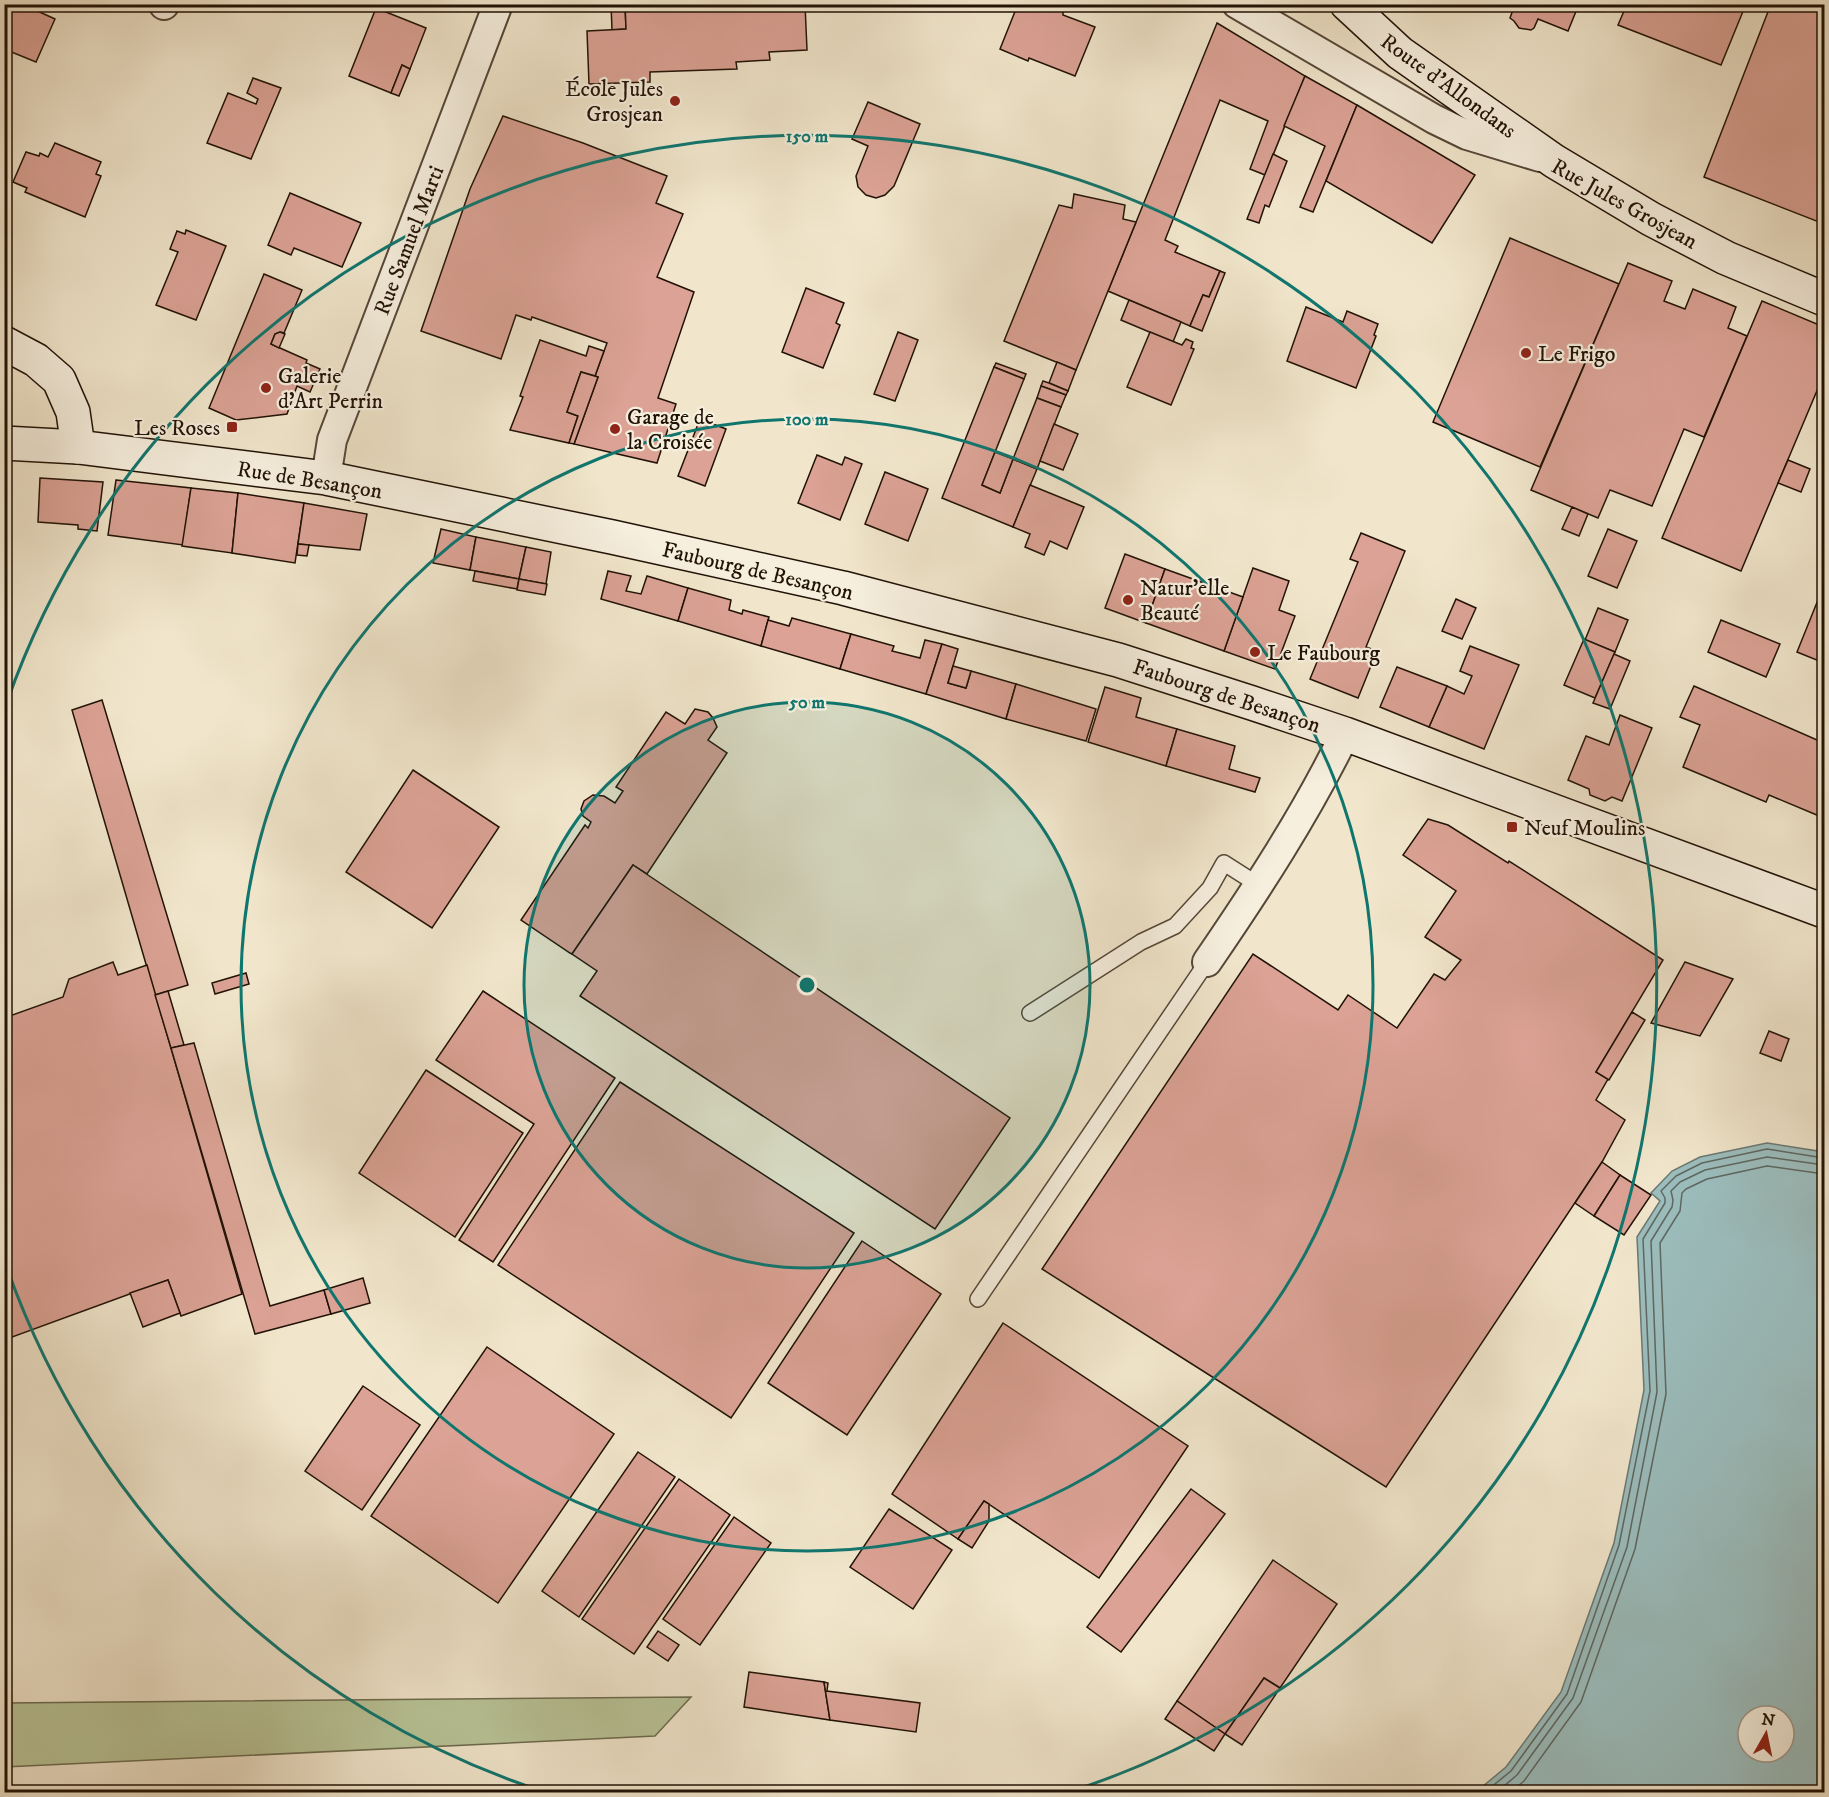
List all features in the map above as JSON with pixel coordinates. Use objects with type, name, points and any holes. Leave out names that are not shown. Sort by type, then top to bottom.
[{"type":"main road","name":"Route d'Allondans","points":[[1347,4],[1400,53],[1554,161]]},
{"type":"main road","name":"Rue Jules Grosjean","points":[[1554,161],[1651,219],[1726,258],[1824,299]]},
{"type":"main road","points":[[4,343],[36,360],[59,380],[73,412],[78,447]]},
{"type":"main road","name":"Rue de Besançon","points":[[4,443],[78,447],[326,478],[612,537]]},
{"type":"main road","name":"Faubourg de Besançon","points":[[612,537],[843,588],[1118,660],[1345,734],[1824,910]]},
{"type":"street","name":"Rue Samuel Marti","points":[[326,478],[332,440],[498,4]]},
{"type":"street","name":"Rue Jules Grosjean","points":[[1237,4],[1434,119],[1467,135],[1554,161]]},
{"type":"street","points":[[1207,962],[1260,886],[1327,771],[1345,734]]},
{"type":"lane","points":[[1030,1013],[1141,942],[1175,926],[1210,888],[1224,863],[1260,886]]},
{"type":"lane","points":[[978,1299],[1207,962]]},
{"type":"green space","points":[[691,1697],[655,1736],[5,1767],[5,1703]]},
{"type":"water","points":[[1767,1143],[1824,1152],[1824,1792],[1476,1792],[1506,1767],[1561,1692],[1614,1543],[1644,1390],[1637,1237],[1660,1201],[1651,1193],[1672,1171],[1700,1157]]},
{"type":"building","points":[[4,4],[22,4],[55,19],[36,62],[4,49]]},
{"type":"building","points":[[611,4],[625,4],[626,29],[612,30]]},
{"type":"building","points":[[625,4],[805,4],[807,50],[769,52],[770,60],[736,62],[737,69],[650,72],[650,82],[589,84],[587,31],[626,29]]},
{"type":"building","points":[[1018,4],[1044,4],[1063,12],[1063,15],[1095,27],[1075,76],[1029,58],[1028,61],[1000,49]]},
{"type":"building","points":[[1515,4],[1579,4],[1568,31],[1538,19],[1531,30],[1519,28],[1510,18]]},
{"type":"building","points":[[1627,4],[1746,4],[1721,65],[1618,25]]},
{"type":"building","points":[[1771,4],[1824,4],[1824,224],[1704,177]]},
{"type":"building","points":[[376,8],[426,28],[410,69],[402,65],[391,93],[349,76]]},
{"type":"building","points":[[1217,23],[1305,76],[1265,175],[1250,169],[1268,121],[1220,100],[1165,240],[1178,246],[1175,252],[1220,271],[1209,297],[1203,295],[1190,326],[1108,291]]},
{"type":"building","points":[[402,65],[410,69],[399,96],[391,93]]},
{"type":"building","points":[[1305,76],[1357,105],[1313,212],[1300,207],[1325,146],[1284,126]]},
{"type":"building","points":[[253,78],[281,88],[251,159],[207,143],[228,93],[256,104],[258,99],[247,93]]},
{"type":"building","points":[[868,102],[920,124],[894,186],[885,195],[876,198],[866,195],[858,187],[856,176],[868,146],[852,139]]},
{"type":"building","points":[[1357,105],[1475,175],[1432,243],[1326,181]]},
{"type":"building","points":[[503,116],[583,143],[667,176],[656,203],[683,214],[657,277],[694,292],[658,398],[676,404],[657,463],[574,444],[598,377],[595,376],[607,343],[532,317],[531,320],[516,315],[501,359],[421,331],[470,189]]},
{"type":"building","points":[[55,143],[101,162],[96,174],[101,176],[85,217],[25,192],[27,188],[13,182],[26,152],[39,156],[40,153],[48,157]]},
{"type":"building","points":[[1273,154],[1287,161],[1269,207],[1265,205],[1259,223],[1247,219]]},
{"type":"building","points":[[290,193],[361,223],[342,267],[294,248],[291,255],[268,245]]},
{"type":"building","points":[[1074,194],[1125,205],[1123,219],[1136,222],[1076,370],[1004,341],[1059,205],[1072,208]]},
{"type":"building","points":[[186,230],[226,246],[196,320],[156,305],[178,252],[170,249],[177,231],[185,234]]},
{"type":"building","name":"Le Frigo","points":[[1510,238],[1619,284],[1540,467],[1433,422]]},
{"type":"building","points":[[1628,263],[1672,281],[1664,301],[1685,309],[1693,289],[1736,307],[1728,328],[1747,336],[1704,437],[1684,429],[1652,506],[1610,490],[1598,518],[1531,490]]},
{"type":"building","points":[[1220,271],[1225,273],[1202,331],[1190,326],[1203,295],[1209,297]]},
{"type":"building","points":[[264,274],[302,290],[284,333],[275,334],[271,344],[307,360],[306,363],[320,369],[310,392],[297,386],[287,414],[236,420],[209,408]]},
{"type":"building","points":[[806,288],[844,303],[836,323],[840,325],[823,368],[782,352]]},
{"type":"building","points":[[1129,300],[1181,322],[1173,342],[1121,320]]},
{"type":"building","points":[[1762,301],[1824,327],[1824,374],[1741,571],[1662,538]]},
{"type":"building","points":[[1306,307],[1343,322],[1347,311],[1378,324],[1374,335],[1376,336],[1356,388],[1287,361]]},
{"type":"building","points":[[280,332],[285,334],[279,348],[271,344],[275,334]]},
{"type":"building","points":[[898,332],[918,340],[895,401],[874,394]]},
{"type":"building","points":[[1150,332],[1182,345],[1186,339],[1193,342],[1191,348],[1194,349],[1171,405],[1127,387]]},
{"type":"building","points":[[540,340],[586,356],[589,346],[604,351],[595,376],[581,372],[567,412],[578,416],[569,443],[510,430],[523,397],[520,396]]},
{"type":"building","points":[[1057,362],[1076,370],[1068,391],[1049,383]]},
{"type":"building","points":[[996,363],[1026,374],[1024,379],[994,367]]},
{"type":"building","points":[[994,367],[1024,379],[982,485],[1000,493],[1013,459],[1037,469],[1013,527],[942,498]]},
{"type":"building","points":[[581,372],[598,377],[574,444],[569,443],[578,416],[567,412]]},
{"type":"building","points":[[1043,381],[1068,391],[1066,395],[1041,386]]},
{"type":"building","points":[[1041,386],[1066,395],[1061,407],[1037,398]]},
{"type":"building","points":[[1037,398],[1061,407],[1037,469],[1013,459]]},
{"type":"building","points":[[700,419],[726,429],[705,486],[678,476]]},
{"type":"building","points":[[1054,424],[1078,434],[1063,470],[1040,461]]},
{"type":"building","points":[[995,452],[1013,459],[1000,493],[982,485]]},
{"type":"building","points":[[817,455],[842,465],[845,457],[862,464],[840,520],[798,503]]},
{"type":"building","points":[[1788,460],[1810,469],[1801,492],[1778,483]]},
{"type":"building","points":[[885,472],[928,489],[908,541],[865,524]]},
{"type":"building","points":[[40,478],[103,482],[97,531],[78,529],[78,525],[38,522]]},
{"type":"building","points":[[116,480],[191,488],[183,545],[108,535]]},
{"type":"building","points":[[1030,485],[1084,507],[1067,549],[1050,541],[1044,555],[1025,547],[1030,534],[1013,527]]},
{"type":"building","points":[[191,488],[238,493],[232,553],[182,546]]},
{"type":"building","points":[[238,493],[304,503],[295,563],[232,553]]},
{"type":"building","points":[[304,503],[367,514],[360,550],[298,544]]},
{"type":"building","points":[[1572,507],[1588,514],[1579,536],[1562,529]]},
{"type":"building","points":[[441,529],[476,537],[470,570],[433,563]]},
{"type":"building","points":[[1608,529],[1637,541],[1617,588],[1588,576]]},
{"type":"building","points":[[1361,533],[1405,551],[1366,647],[1377,651],[1358,698],[1310,679],[1358,562],[1350,559]]},
{"type":"building","points":[[476,537],[526,547],[519,579],[470,570]]},
{"type":"building","points":[[298,544],[309,545],[307,556],[297,555]]},
{"type":"building","points":[[526,547],[551,552],[546,584],[519,579]]},
{"type":"building","points":[[1125,554],[1165,569],[1146,623],[1105,608]]},
{"type":"building","points":[[1253,568],[1289,581],[1279,610],[1295,616],[1275,669],[1224,651]]},
{"type":"building","points":[[1165,569],[1243,597],[1224,651],[1146,623]]},
{"type":"building","points":[[475,571],[519,579],[517,589],[473,581]]},
{"type":"building","points":[[608,571],[631,576],[626,591],[641,594],[647,576],[688,588],[678,621],[601,599]]},
{"type":"building","points":[[519,579],[547,584],[545,595],[517,590]]},
{"type":"building","points":[[1824,585],[1824,663],[1797,652]]},
{"type":"building","points":[[688,588],[731,600],[729,610],[742,614],[743,610],[769,617],[761,646],[678,621]]},
{"type":"building","points":[[1456,599],[1476,608],[1462,639],[1442,631]]},
{"type":"building","points":[[1598,608],[1628,620],[1615,652],[1585,640]]},
{"type":"building","points":[[792,618],[851,634],[840,669],[761,646],[768,620],[789,626]]},
{"type":"building","points":[[1721,620],[1780,644],[1766,677],[1708,652]]},
{"type":"building","points":[[851,634],[894,646],[892,651],[920,658],[925,640],[942,644],[926,694],[840,669]]},
{"type":"building","points":[[1584,639],[1615,652],[1595,698],[1564,685]]},
{"type":"building","points":[[942,644],[958,649],[948,683],[966,688],[971,671],[1016,684],[1006,719],[926,694]]},
{"type":"building","points":[[1470,646],[1519,665],[1484,749],[1429,727],[1447,686],[1464,694],[1472,676],[1460,671]]},
{"type":"building","points":[[1614,654],[1630,661],[1610,709],[1593,703]]},
{"type":"building","points":[[953,666],[971,671],[966,688],[948,683]]},
{"type":"building","points":[[1397,667],[1447,686],[1429,727],[1380,707]]},
{"type":"building","points":[[1016,684],[1096,709],[1086,741],[1006,719]]},
{"type":"building","points":[[1694,686],[1824,743],[1824,818],[1769,795],[1766,802],[1683,767],[1700,725],[1680,717]]},
{"type":"building","points":[[1105,687],[1141,698],[1136,717],[1177,729],[1166,766],[1088,742]]},
{"type":"building","points":[[102,700],[188,985],[155,995],[72,710]]},
{"type":"building","points":[[695,709],[708,712],[713,718],[717,727],[708,740],[727,753],[647,874],[633,865],[572,954],[570,953],[521,920],[585,825],[588,828],[591,822],[583,816],[581,809],[584,801],[593,795],[604,796],[615,803],[623,791],[616,787],[666,712],[685,724]]},
{"type":"building","points":[[1620,715],[1652,728],[1622,801],[1612,797],[1605,801],[1590,795],[1589,789],[1568,780],[1586,736],[1609,745]]},
{"type":"building","points":[[1177,729],[1235,746],[1229,769],[1260,778],[1255,792],[1166,766]]},
{"type":"building","points":[[413,770],[499,827],[432,928],[346,872]]},
{"type":"building","points":[[1428,819],[1448,825],[1508,863],[1509,861],[1663,960],[1596,1072],[1608,1079],[1596,1100],[1625,1120],[1602,1162],[1386,1487],[1042,1269],[1253,954],[1338,1010],[1348,995],[1397,1028],[1434,974],[1445,980],[1461,960],[1425,937],[1456,891],[1403,855]]},
{"type":"building","points":[[633,865],[1010,1118],[935,1229],[580,996],[597,971],[572,954]]},
{"type":"building","points":[[113,962],[118,975],[147,965],[242,1294],[181,1316],[168,1280],[4,1340],[4,1018],[63,997],[69,979]]},
{"type":"building","points":[[1685,962],[1733,979],[1700,1036],[1651,1023]]},
{"type":"building","points":[[246,973],[249,984],[215,994],[212,983]]},
{"type":"building","points":[[168,991],[184,1045],[171,1048],[155,995]]},
{"type":"building","points":[[483,991],[615,1078],[493,1262],[459,1240],[534,1124],[436,1060]]},
{"type":"building","points":[[1632,1012],[1645,1020],[1609,1080],[1596,1072]]},
{"type":"building","points":[[1769,1031],[1789,1039],[1781,1061],[1760,1053]]},
{"type":"building","points":[[194,1043],[270,1306],[324,1290],[331,1314],[255,1334],[171,1048]]},
{"type":"building","points":[[426,1070],[523,1133],[455,1237],[359,1173]]},
{"type":"building","points":[[620,1082],[854,1233],[731,1418],[498,1265]]},
{"type":"building","points":[[1602,1162],[1620,1175],[1594,1216],[1575,1203]]},
{"type":"building","points":[[1620,1175],[1651,1195],[1624,1235],[1594,1216]]},
{"type":"building","points":[[862,1241],[941,1294],[847,1435],[768,1383]]},
{"type":"building","points":[[363,1278],[370,1303],[331,1314],[324,1290]]},
{"type":"building","points":[[168,1280],[180,1313],[143,1327],[130,1293]]},
{"type":"building","points":[[1003,1323],[1188,1446],[1099,1578],[984,1501],[958,1539],[892,1494]]},
{"type":"building","points":[[487,1347],[614,1434],[498,1603],[371,1516]]},
{"type":"building","points":[[363,1386],[420,1425],[362,1510],[305,1471]]},
{"type":"building","points":[[638,1452],[675,1477],[579,1617],[542,1591]]},
{"type":"building","points":[[679,1479],[730,1515],[634,1654],[582,1619]]},
{"type":"building","points":[[1191,1489],[1225,1514],[1121,1652],[1087,1627]]},
{"type":"building","points":[[984,1501],[989,1504],[989,1521],[972,1548],[958,1539]]},
{"type":"building","points":[[889,1509],[952,1550],[913,1609],[850,1567]]},
{"type":"building","points":[[734,1517],[771,1543],[700,1645],[663,1619]]},
{"type":"building","points":[[1273,1560],[1337,1604],[1280,1688],[1264,1678],[1225,1734],[1177,1701]]},
{"type":"building","points":[[658,1631],[679,1645],[668,1661],[647,1647]]},
{"type":"building","points":[[749,1672],[824,1682],[830,1720],[744,1707]]},
{"type":"building","points":[[1264,1678],[1280,1688],[1242,1745],[1225,1734]]},
{"type":"building","points":[[824,1682],[828,1683],[827,1691],[920,1703],[916,1732],[830,1720]]},
{"type":"building","points":[[1177,1701],[1225,1734],[1214,1751],[1165,1719]]},
{"type":"place","name":"École Jules Grosjean","points":[[675,101]]},
{"type":"place","name":"Le Frigo","points":[[1526,353]]},
{"type":"place","name":"Galerie d'Art Perrin","points":[[266,388]]},
{"type":"place","name":"Les Roses","points":[[232,427]]},
{"type":"place","name":"Garage de la Croisée","points":[[615,429]]},
{"type":"place","name":"Natur'elle Beauté","points":[[1128,600]]},
{"type":"place","name":"Le Faubourg","points":[[1255,652]]},
{"type":"place","name":"Neuf Moulins","points":[[1512,827]]}]
